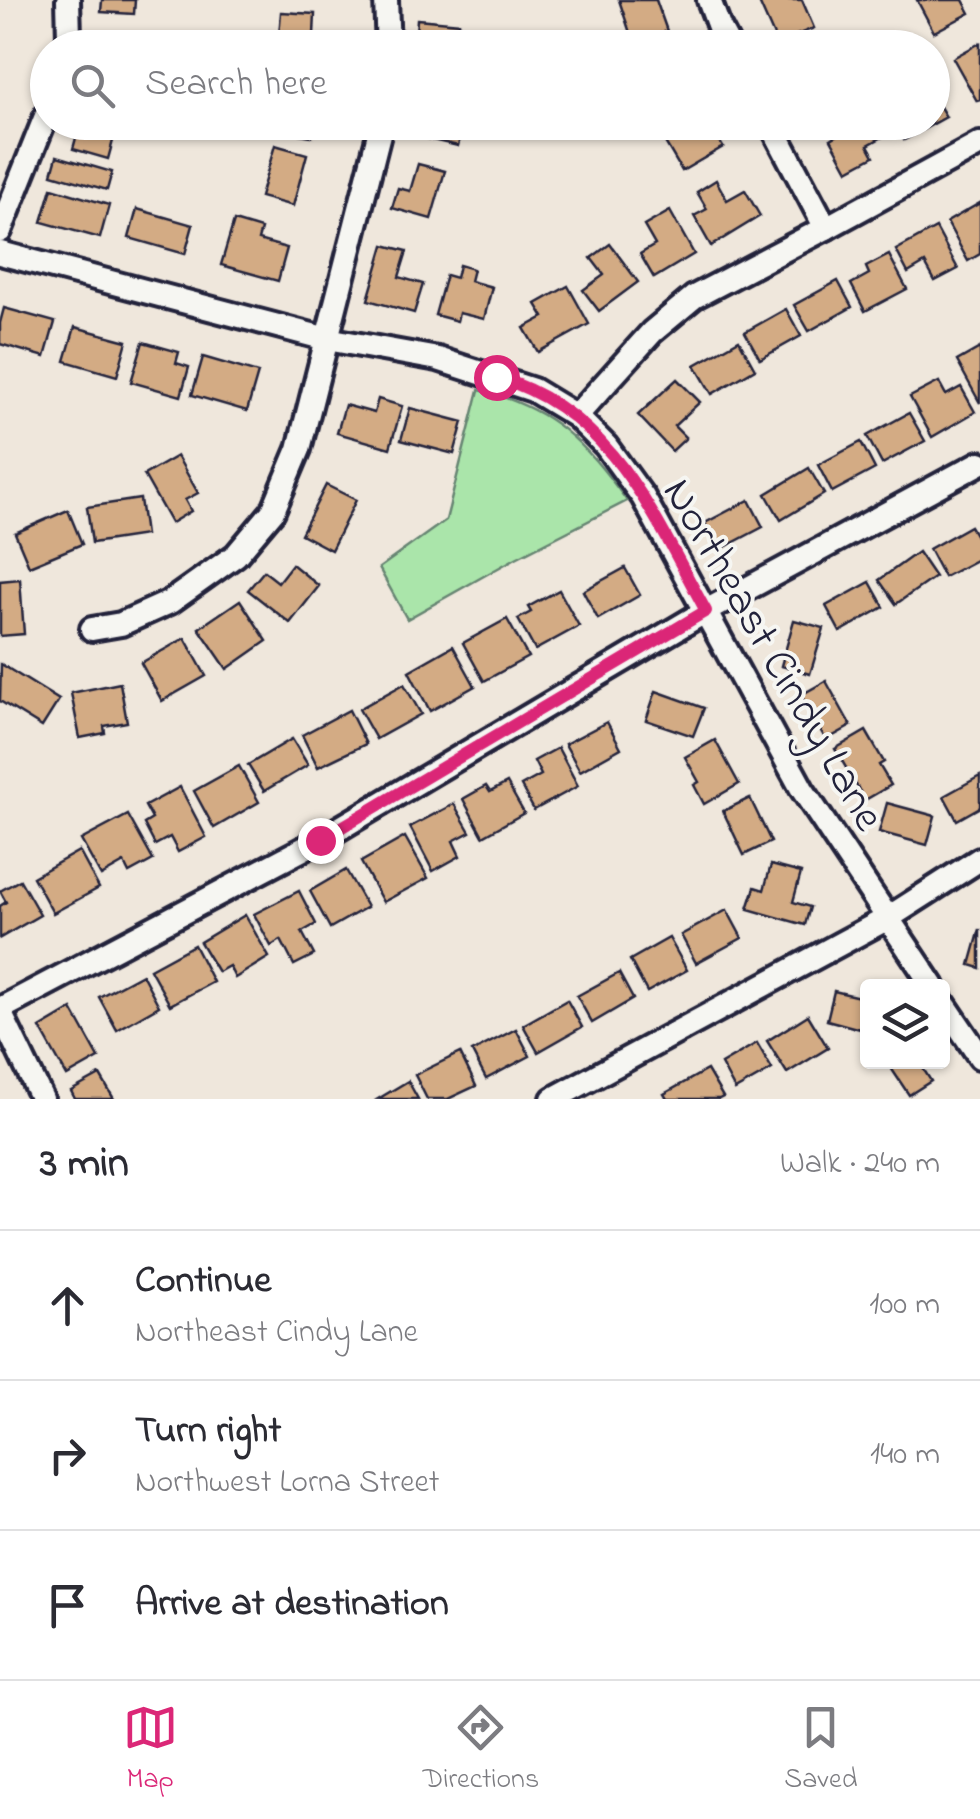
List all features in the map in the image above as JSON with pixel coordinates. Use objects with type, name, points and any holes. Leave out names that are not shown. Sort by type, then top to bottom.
[{"type":"street","points":[[68,0],[68,30]]},
{"type":"street","points":[[386,0],[387,30]]},
{"type":"street","points":[[709,0],[721,30]]},
{"type":"street","points":[[0,231],[36,140]]},
{"type":"street","points":[[92,629],[120,624],[170,602],[236,555],[272,511],[299,450],[377,140]]},
{"type":"street","points":[[780,140],[826,228]]},
{"type":"street","points":[[576,416],[652,332],[694,297],[980,144]]},
{"type":"street","name":"Northeast Cindy Lane","points":[[0,252],[327,339],[438,359],[533,390],[576,416],[606,446],[643,497],[802,789],[928,979]]},
{"type":"street","points":[[42,1099],[0,1011],[320,840],[706,611],[980,463]]},
{"type":"street","points":[[553,1099],[888,918],[980,859]]},
{"type":"street","points":[[950,1012],[980,1057]]},
{"type":"green space","points":[[479,390],[527,407],[565,430],[627,501],[407,619],[379,568],[446,520]]},
{"type":"building","points":[[102,0],[135,0],[134,14],[101,12]]},
{"type":"building","points":[[619,0],[656,0],[667,30],[629,30]]},
{"type":"building","points":[[758,0],[802,0],[814,28],[771,30]]},
{"type":"building","points":[[917,0],[963,0],[970,13],[933,30]]},
{"type":"building","points":[[281,12],[315,14],[314,30],[280,30]]},
{"type":"building","points":[[417,19],[459,23],[458,30],[416,30]]},
{"type":"building","points":[[980,43],[980,100],[977,101],[953,58]]},
{"type":"building","points":[[75,140],[113,140],[108,159],[73,149]]},
{"type":"building","points":[[432,140],[460,140],[458,146]]},
{"type":"building","points":[[664,140],[719,140],[723,147],[682,171]]},
{"type":"building","points":[[832,140],[877,140],[868,145],[874,156],[848,170]]},
{"type":"building","points":[[275,145],[307,154],[293,206],[260,197]]},
{"type":"building","points":[[57,156],[112,172],[107,190],[52,174]]},
{"type":"building","points":[[418,164],[445,171],[431,219],[392,208],[398,188],[410,191]]},
{"type":"building","points":[[716,180],[727,200],[745,190],[760,216],[711,246],[694,216],[707,209],[697,192]]},
{"type":"building","points":[[52,188],[109,205],[100,238],[42,222]]},
{"type":"building","points":[[980,203],[980,254],[968,261],[947,222]]},
{"type":"building","points":[[137,209],[193,225],[185,254],[129,238]]},
{"type":"building","points":[[670,211],[694,254],[654,278],[640,254],[655,245],[644,226]]},
{"type":"building","points":[[234,221],[261,229],[258,240],[287,248],[278,281],[221,265]]},
{"type":"building","points":[[936,228],[958,269],[935,281],[925,263],[908,273],[896,250]]},
{"type":"building","points":[[610,244],[638,282],[599,311],[583,290],[604,275],[591,258]]},
{"type":"building","points":[[384,245],[407,251],[399,277],[423,284],[414,313],[368,300]]},
{"type":"building","points":[[889,255],[907,289],[865,311],[851,284],[869,274],[866,267]]},
{"type":"building","points":[[459,265],[473,269],[470,281],[492,287],[484,319],[459,313],[457,321],[435,315],[446,275],[456,278]]},
{"type":"building","points":[[838,281],[852,307],[809,331],[794,305]]},
{"type":"building","points":[[568,286],[589,324],[538,352],[524,328],[544,317],[536,304]]},
{"type":"building","points":[[4,308],[55,322],[45,357],[0,344]]},
{"type":"building","points":[[786,309],[801,336],[760,359],[745,332]]},
{"type":"building","points":[[75,327],[127,341],[117,376],[65,361]]},
{"type":"building","points":[[739,340],[755,369],[712,394],[695,365]]},
{"type":"building","points":[[143,342],[179,352],[176,363],[189,367],[181,396],[131,382]]},
{"type":"building","points":[[980,348],[980,403],[957,361]]},
{"type":"building","points":[[203,357],[258,373],[247,411],[192,395]]},
{"type":"building","points":[[677,379],[700,402],[674,426],[686,438],[672,451],[638,415]]},
{"type":"building","points":[[939,382],[946,395],[961,387],[975,412],[932,437],[910,397]]},
{"type":"building","points":[[378,399],[402,406],[390,448],[337,433],[345,405],[374,413]]},
{"type":"building","points":[[410,408],[463,422],[454,454],[401,440]]},
{"type":"building","points":[[909,413],[925,441],[882,464],[867,436]]},
{"type":"building","points":[[861,442],[875,469],[832,492],[818,465]]},
{"type":"building","points":[[177,456],[198,493],[185,500],[191,511],[171,523],[144,475]]},
{"type":"building","points":[[809,468],[824,494],[781,520],[766,494]]},
{"type":"building","points":[[326,485],[356,500],[331,550],[301,534]]},
{"type":"building","points":[[140,499],[145,535],[92,543],[87,507]]},
{"type":"building","points":[[749,500],[763,527],[719,550],[705,523]]},
{"type":"building","points":[[68,510],[82,544],[29,566],[15,533]]},
{"type":"building","points":[[970,526],[980,543],[980,558],[944,577],[929,549]]},
{"type":"building","points":[[918,552],[935,577],[896,604],[879,580]]},
{"type":"building","points":[[292,564],[319,586],[290,623],[248,590],[264,571],[278,582]]},
{"type":"building","points":[[625,568],[640,595],[598,619],[583,591]]},
{"type":"building","points":[[20,579],[24,634],[0,636],[0,581]]},
{"type":"building","points":[[870,582],[884,607],[840,632],[826,606]]},
{"type":"building","points":[[559,590],[579,626],[535,650],[518,619],[531,612],[528,607]]},
{"type":"building","points":[[240,600],[267,641],[227,669],[199,628]]},
{"type":"building","points":[[507,619],[528,657],[484,681],[463,643]]},
{"type":"building","points":[[794,620],[824,628],[810,674],[781,666]]},
{"type":"building","points":[[185,638],[206,676],[162,701],[141,663]]},
{"type":"building","points":[[453,646],[475,686],[430,711],[409,671]]},
{"type":"building","points":[[1,664],[59,700],[42,727],[0,701]]},
{"type":"building","points":[[826,681],[851,726],[826,740],[801,695]]},
{"type":"building","points":[[120,683],[127,722],[104,726],[105,733],[80,738],[71,693]]},
{"type":"building","points":[[404,684],[421,714],[376,739],[359,709]]},
{"type":"building","points":[[656,691],[704,708],[693,736],[646,720]]},
{"type":"building","points":[[349,710],[366,744],[318,767],[302,735]]},
{"type":"building","points":[[607,722],[621,748],[580,771],[565,744]]},
{"type":"building","points":[[866,731],[884,762],[879,765],[891,785],[865,800],[835,749]]},
{"type":"building","points":[[292,739],[308,765],[264,791],[248,765]]},
{"type":"building","points":[[715,740],[739,784],[704,804],[694,785],[699,782],[685,757]]},
{"type":"building","points":[[558,748],[578,786],[534,810],[521,786],[541,775],[534,761]]},
{"type":"building","points":[[239,766],[259,802],[214,828],[194,791]]},
{"type":"building","points":[[980,776],[980,807],[957,820],[944,796]]},
{"type":"building","points":[[507,783],[524,813],[483,836],[463,799],[486,786],[490,792]]},
{"type":"building","points":[[180,787],[206,837],[178,852],[170,837],[155,845],[144,824],[152,819],[145,806]]},
{"type":"building","points":[[750,798],[771,842],[744,855],[723,811]]},
{"type":"building","points":[[887,803],[935,816],[927,845],[879,832]]},
{"type":"building","points":[[454,804],[470,832],[453,841],[460,856],[433,871],[410,827]]},
{"type":"building","points":[[128,815],[153,860],[129,873],[124,863],[101,876],[81,840]]},
{"type":"building","points":[[405,837],[428,878],[383,902],[361,862]]},
{"type":"building","points":[[79,851],[99,888],[53,913],[33,877]]},
{"type":"building","points":[[771,865],[801,873],[793,902],[810,907],[805,925],[748,909],[755,887],[764,890]]},
{"type":"building","points":[[346,870],[367,907],[330,928],[310,891]]},
{"type":"building","points":[[20,880],[40,915],[0,938],[0,906],[6,902],[0,891]]},
{"type":"building","points":[[299,891],[316,924],[302,932],[314,955],[294,965],[281,940],[271,946],[254,914]]},
{"type":"building","points":[[727,910],[742,938],[696,963],[681,935]]},
{"type":"building","points":[[245,915],[269,957],[235,978],[229,966],[218,972],[200,942]]},
{"type":"building","points":[[980,929],[980,968],[970,965]]},
{"type":"building","points":[[669,938],[687,970],[647,992],[630,960]]},
{"type":"building","points":[[194,945],[213,982],[170,1005],[150,969]]},
{"type":"building","points":[[619,973],[633,999],[592,1023],[577,996]]},
{"type":"building","points":[[142,974],[159,1006],[117,1030],[99,997]]},
{"type":"building","points":[[834,991],[860,997],[860,1029],[827,1020]]},
{"type":"building","points":[[567,1000],[582,1027],[538,1052],[523,1025]]},
{"type":"building","points":[[72,1009],[99,1058],[67,1076],[40,1028]]},
{"type":"building","points":[[808,1015],[828,1048],[787,1073],[767,1041]]},
{"type":"building","points":[[516,1029],[530,1056],[486,1079],[472,1052]]},
{"type":"building","points":[[757,1043],[772,1069],[735,1090],[721,1064]]},
{"type":"building","points":[[460,1053],[476,1086],[448,1099],[427,1099],[415,1075]]},
{"type":"building","points":[[892,1069],[923,1069],[931,1081],[909,1095]]},
{"type":"building","points":[[707,1070],[723,1097],[667,1099],[664,1094]]},
{"type":"building","points":[[100,1075],[114,1099],[75,1099],[71,1091]]},
{"type":"building","points":[[408,1081],[418,1099],[378,1099]]},
{"type":"route","points":[[320,840],[706,611],[643,497],[606,446],[576,416],[533,390],[496,377]]}]
